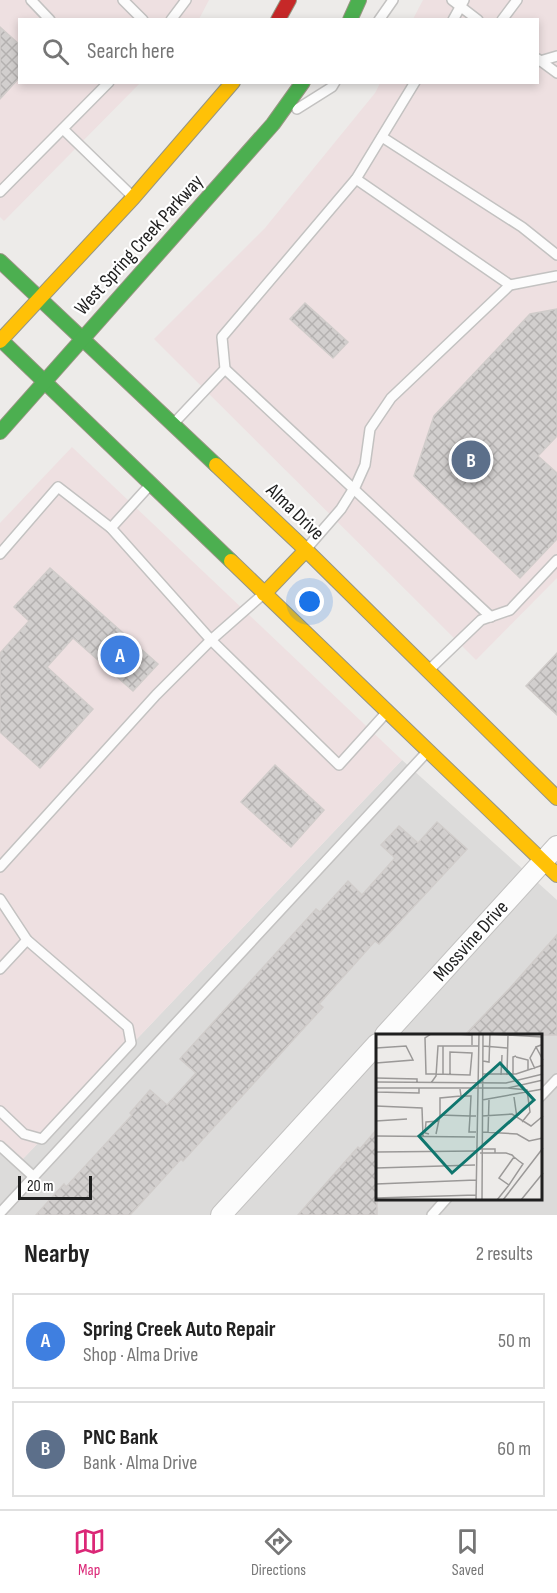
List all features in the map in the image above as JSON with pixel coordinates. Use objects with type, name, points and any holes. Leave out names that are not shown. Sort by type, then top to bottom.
[{"type":"main road","points":[[279,18],[289,0]]},
{"type":"main road","points":[[351,18],[359,0]]},
{"type":"main road","name":"West Spring Creek Parkway","points":[[0,340],[134,198],[231,84]]},
{"type":"main road","name":"West Spring Creek Parkway","points":[[0,432],[273,124],[302,84]]},
{"type":"main road","name":"Alma Drive","points":[[0,261],[306,550],[557,798]]},
{"type":"main road","points":[[0,340],[550,869]]},
{"type":"main road","points":[[264,594],[306,550]]},
{"type":"street","name":"Mossvine Drive","points":[[386,1034],[550,869],[557,846]]},
{"type":"street","points":[[221,1215],[376,1045]]},
{"type":"lane","points":[[31,0],[48,18]]},
{"type":"lane","points":[[123,0],[141,18]]},
{"type":"lane","points":[[172,18],[186,0]]},
{"type":"lane","points":[[380,18],[393,0]]},
{"type":"lane","points":[[452,0],[463,4],[476,18]]},
{"type":"lane","points":[[504,18],[517,0]]},
{"type":"lane","points":[[454,18],[463,4]]},
{"type":"lane","points":[[539,60],[557,56]]},
{"type":"lane","points":[[539,61],[557,73]]},
{"type":"lane","points":[[0,192],[107,84]]},
{"type":"lane","points":[[273,124],[334,84]]},
{"type":"lane","points":[[414,84],[356,179],[222,337],[225,369],[491,617]]},
{"type":"lane","points":[[63,129],[134,198]]},
{"type":"lane","points":[[382,137],[522,227],[557,255]]},
{"type":"lane","points":[[356,179],[510,285]]},
{"type":"lane","points":[[306,550],[353,490],[365,465],[370,429],[391,398],[510,285],[557,276]]},
{"type":"lane","points":[[174,424],[225,369]]},
{"type":"lane","points":[[111,528],[150,484]]},
{"type":"lane","points":[[0,554],[58,487],[111,528],[211,640],[339,765],[387,712]]},
{"type":"lane","points":[[428,670],[481,620],[510,610],[557,560]]},
{"type":"lane","points":[[0,867],[156,695],[211,640],[264,594]]},
{"type":"lane","points":[[0,1214],[427,751]]},
{"type":"lane","points":[[0,899],[27,940],[128,1027],[131,1043],[42,1138],[24,1134],[0,1111]]},
{"type":"lane","points":[[0,969],[27,940]]},
{"type":"lane","points":[[542,1095],[557,1079]]},
{"type":"lane","points":[[0,1146],[34,1177]]},
{"type":"lane","points":[[432,1215],[445,1200]]},
{"type":"shaded area","points":[[0,0],[209,0],[200,18],[18,18],[18,84],[139,84],[4,221],[0,217]]},
{"type":"shaded area","points":[[423,0],[557,0],[557,578],[476,660],[154,339],[265,228],[375,93],[380,84],[539,84],[539,18],[414,18]]},
{"type":"shaded area","points":[[72,447],[402,760],[20,1162],[0,1143],[0,523]]},
{"type":"shaded area","points":[[402,760],[557,900],[557,1215],[0,1215],[0,1143],[20,1162]]},
{"type":"building","points":[[0,27],[18,43],[18,79],[0,99]]},
{"type":"building","points":[[305,303],[348,342],[333,358],[290,319]]},
{"type":"building","points":[[557,309],[557,436],[538,456],[557,473],[557,539],[520,578],[414,476],[434,416],[530,314]]},
{"type":"building","points":[[50,568],[158,664],[133,691],[73,638],[47,667],[93,709],[40,768],[0,732],[0,653],[29,621],[14,607]]},
{"type":"building","points":[[557,653],[557,715],[526,686]]},
{"type":"building","points":[[275,765],[324,810],[291,847],[241,802]]},
{"type":"building","points":[[437,822],[467,849],[379,944],[375,941],[319,1004],[323,1007],[183,1161],[181,1159],[130,1215],[36,1215],[64,1184],[66,1187],[132,1115],[130,1113],[150,1090],[167,1105],[196,1073],[180,1059],[316,909],[320,912],[348,881],[362,895],[395,858],[381,845],[399,826],[418,843]]},
{"type":"building","points":[[557,935],[557,1035],[466,1034]]},
{"type":"building","points":[[376,1130],[377,1215],[298,1215],[358,1147],[360,1149]]},
{"type":"traffic: fast","points":[[351,18],[359,0]]},
{"type":"traffic: fast","points":[[0,432],[273,124],[302,84]]},
{"type":"traffic: fast","points":[[0,261],[216,465]]},
{"type":"traffic: fast","points":[[0,339],[231,561]]},
{"type":"traffic: slow","points":[[0,341],[133,198],[231,84]]},
{"type":"traffic: slow","points":[[216,465],[306,550],[557,798]]},
{"type":"traffic: slow","points":[[264,594],[306,550]]},
{"type":"traffic: slow","points":[[231,561],[557,875]]},
{"type":"traffic: jam","points":[[279,18],[289,0]]},
{"type":"place","name":"PNC Bank","points":[[471,460]]},
{"type":"place","name":"Spring Creek Auto Repair","points":[[120,655]]}]
